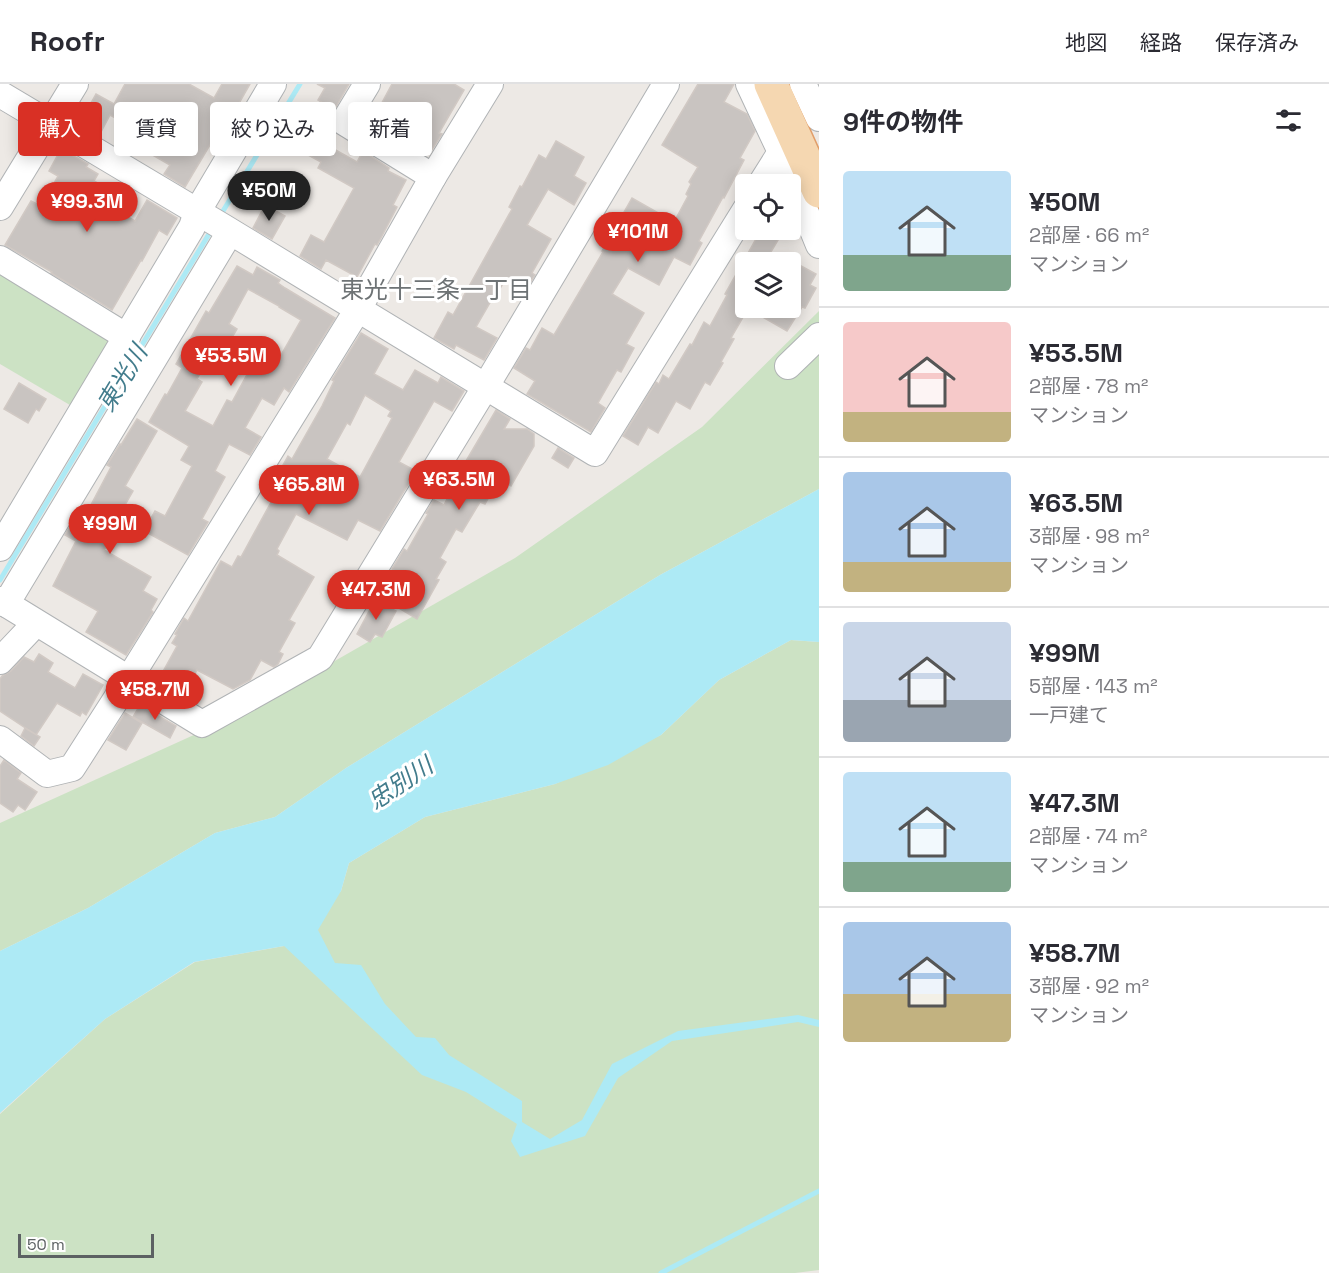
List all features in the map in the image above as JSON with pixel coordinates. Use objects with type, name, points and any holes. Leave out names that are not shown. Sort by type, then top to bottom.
[{"type":"main road","points":[[771,84],[819,190]]},
{"type":"street","points":[[64,102],[75,84]]},
{"type":"street","points":[[273,84],[215,222],[3,602],[202,724],[320,658],[666,84]]},
{"type":"street","points":[[367,84],[344,122],[434,177]]},
{"type":"street","points":[[0,739],[47,774],[72,768],[358,309],[490,84]]},
{"type":"street","points":[[749,84],[781,152],[819,245]]},
{"type":"street","points":[[803,84],[819,118]]},
{"type":"street","points":[[0,94],[18,105]]},
{"type":"street","points":[[767,174],[781,152]]},
{"type":"street","points":[[102,154],[595,453],[735,227]]},
{"type":"street","points":[[0,207],[31,156]]},
{"type":"street","points":[[0,548],[192,227],[215,222]]},
{"type":"street","points":[[0,259],[127,337]]},
{"type":"street","points":[[788,366],[819,336]]},
{"type":"street","points":[[0,661],[36,623]]},
{"type":"green space","points":[[0,274],[114,342],[75,408],[0,364]]},
{"type":"green space","points":[[819,311],[819,489],[660,575],[346,768],[275,817],[215,833],[88,908],[0,951],[0,823],[196,734],[319,670],[515,558],[702,427]]},
{"type":"green space","points":[[791,640],[819,642],[819,1270],[795,1273],[0,1273],[0,1114],[105,1019],[195,962],[284,946],[341,891],[349,863],[425,817],[555,784],[661,735],[719,680]]},
{"type":"water","name":"忠別川","points":[[819,489],[819,642],[791,640],[719,680],[661,735],[608,765],[555,784],[425,817],[349,863],[341,891],[318,930],[335,963],[361,965],[385,1004],[416,1037],[435,1038],[449,1055],[522,1101],[522,1122],[550,1139],[582,1120],[612,1064],[678,1031],[798,1015],[819,1020],[819,1027],[798,1022],[672,1041],[618,1078],[585,1136],[520,1157],[511,1141],[517,1124],[466,1092],[422,1075],[284,946],[194,962],[105,1019],[0,1113],[0,951],[88,908],[215,833],[275,817],[346,768],[660,575]]},
{"type":"building","points":[[125,84],[189,84],[214,98],[222,84],[250,84],[240,102],[210,102],[210,145],[185,187],[164,174],[170,165],[154,156],[198,156],[198,102],[115,102]]},
{"type":"building","points":[[317,84],[349,84],[336,107],[336,102],[318,100],[325,88]]},
{"type":"building","points":[[392,84],[454,84],[464,90],[432,149],[432,102],[382,102]]},
{"type":"building","points":[[698,84],[734,84],[724,102],[747,114],[755,131],[740,158],[744,160],[699,241],[702,243],[690,265],[674,257],[659,285],[628,268],[612,294],[644,313],[626,344],[634,348],[621,372],[617,370],[598,403],[605,408],[591,432],[527,394],[535,381],[514,368],[526,348],[530,350],[542,328],[554,335],[632,198],[674,222],[688,196],[686,194],[691,184],[689,182],[698,167],[662,145]]},
{"type":"building","points":[[96,94],[114,104],[114,117],[110,115],[102,130],[102,102],[92,102]]},
{"type":"building","points":[[556,141],[584,157],[574,176],[586,183],[574,205],[548,189],[527,225],[551,239],[525,291],[505,280],[476,327],[497,338],[484,360],[456,345],[454,349],[434,338],[448,312],[453,315],[512,209],[509,207],[520,186],[522,187],[539,155],[546,159]]},
{"type":"building","points":[[336,150],[357,162],[360,156],[371,156],[389,168],[388,171],[406,180],[393,205],[397,207],[357,277],[326,260],[321,269],[300,256],[311,235],[324,242],[354,188],[318,168],[321,162],[310,156],[336,156]]},
{"type":"building","points":[[57,156],[74,156],[88,164],[86,167],[98,174],[94,181],[114,192],[107,205],[135,221],[147,200],[177,218],[167,235],[159,230],[112,310],[5,245],[31,201],[41,206],[58,176],[49,171]]},
{"type":"building","points":[[265,205],[285,216],[272,239],[253,228]]},
{"type":"building","points":[[755,240],[778,240],[771,252],[749,252]]},
{"type":"building","points":[[237,266],[253,275],[257,267],[280,280],[278,283],[285,288],[335,318],[289,392],[284,388],[274,405],[262,398],[245,428],[261,437],[250,455],[229,444],[215,471],[225,477],[202,519],[208,522],[188,555],[144,531],[155,511],[165,516],[192,466],[181,460],[189,446],[149,422],[182,368],[176,364],[206,311],[209,313]],"holes":[[[248,289],[301,320],[281,355],[262,344],[232,402],[227,400],[213,426],[185,411],[202,382],[197,379],[215,347],[221,350],[224,344],[227,346],[237,329],[229,324]]]},
{"type":"building","points":[[801,266],[816,274],[810,285],[816,288],[805,308],[801,309]]},
{"type":"building","points":[[735,276],[735,318],[743,318],[731,338],[734,339],[721,362],[723,363],[710,385],[705,382],[690,409],[676,401],[658,433],[648,427],[638,445],[623,436],[656,382],[659,384],[663,375],[669,379],[690,344],[692,345],[704,322],[710,326],[727,295],[725,294]]},
{"type":"building","points":[[764,318],[795,318],[787,331]]},
{"type":"building","points":[[361,333],[388,349],[374,374],[403,390],[415,370],[438,383],[441,377],[464,391],[452,411],[434,401],[399,462],[416,471],[380,531],[358,520],[347,540],[296,514],[277,549],[279,551],[277,555],[314,577],[289,620],[295,623],[279,652],[283,654],[278,664],[274,667],[261,660],[250,680],[233,689],[197,670],[185,691],[160,677],[177,646],[172,643],[177,635],[175,634],[184,618],[188,621],[221,561],[232,567],[238,556],[241,557],[275,495],[268,492],[288,456],[292,459],[322,406],[334,381],[332,380]],"holes":[[[365,395],[391,411],[388,416],[392,418],[360,477],[327,459],[347,423],[350,425]]]},
{"type":"building","points":[[19,383],[46,399],[39,411],[36,409],[28,423],[4,409]]},
{"type":"building","points":[[496,410],[510,419],[504,429],[527,429],[534,434],[534,446],[511,486],[499,479],[485,504],[480,502],[462,532],[456,529],[440,558],[446,562],[436,579],[439,580],[417,619],[387,601],[402,575],[392,569],[404,549],[407,551],[434,500],[444,505],[449,495],[453,498],[472,464],[466,461]]},
{"type":"building","points":[[137,419],[157,431],[125,486],[133,491],[117,519],[121,521],[104,550],[151,577],[143,591],[157,599],[151,610],[153,612],[126,655],[86,632],[98,611],[53,586],[76,541],[65,535],[77,515],[84,518],[111,467],[107,465]]},
{"type":"building","points":[[558,448],[574,458],[568,468],[552,458]]},
{"type":"building","points":[[375,600],[396,611],[382,637],[375,634],[370,642],[357,634]]},
{"type":"building","points":[[39,654],[53,663],[48,672],[75,688],[83,674],[103,685],[86,715],[82,712],[80,716],[57,703],[36,735],[0,711],[0,679],[24,657],[34,662]]},
{"type":"building","points":[[140,705],[176,726],[170,738],[133,717]]},
{"type":"building","points":[[125,713],[142,723],[126,750],[108,740]]},
{"type":"building","points":[[25,728],[40,737],[34,746],[21,736]]},
{"type":"building","points":[[4,760],[21,773],[17,779],[37,792],[25,810],[18,805],[13,812],[0,803],[0,766]]},
{"type":"waterway","name":"東光川","points":[[220,216],[300,84]]},
{"type":"waterway","name":"東光川","points":[[0,580],[212,229]]},
{"type":"waterway","points":[[661,1273],[819,1191]]},
{"type":"district","name":"東光十三条一丁目","points":[[436,289]]}]
